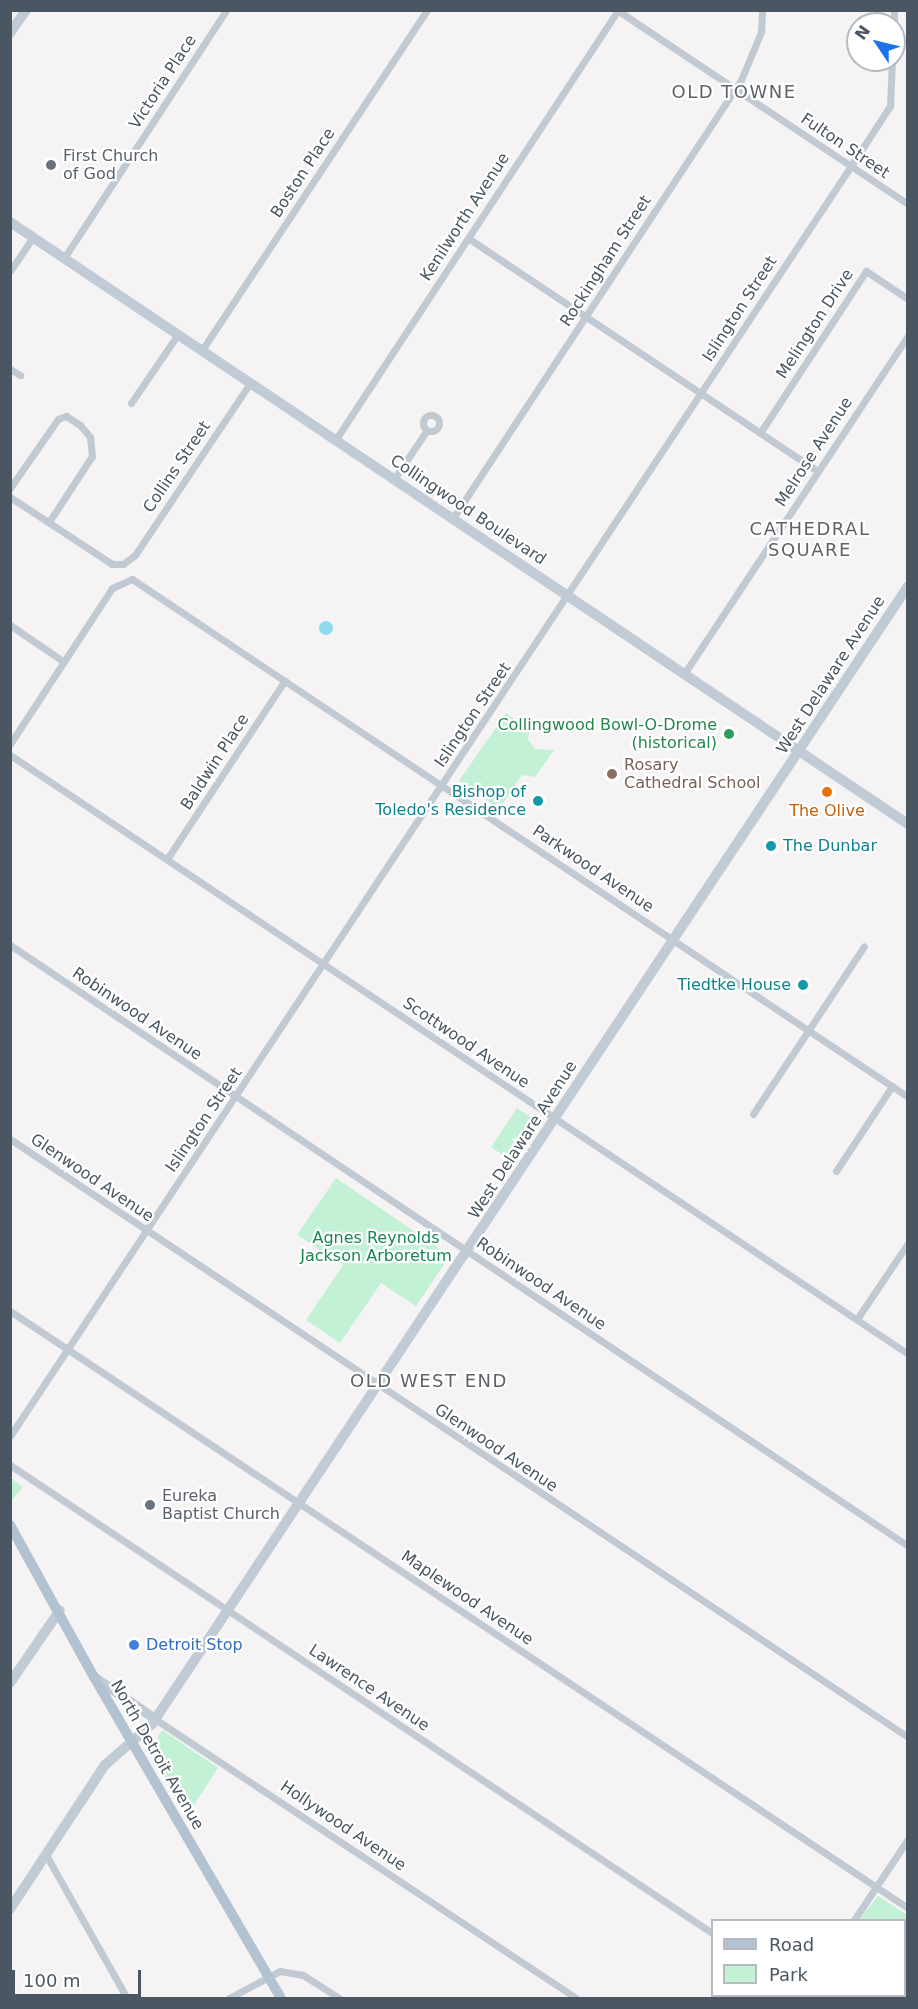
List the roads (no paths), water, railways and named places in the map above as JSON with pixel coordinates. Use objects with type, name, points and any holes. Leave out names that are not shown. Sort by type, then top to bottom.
[{"type":"main road","name":"North Detroit Avenue","points":[[10,1525],[60,1610],[131,1742],[281,1998]]},
{"type":"street","name":"Victoria Place","points":[[64,258],[226,10]]},
{"type":"street","name":"Boston Place","points":[[202,350],[427,10]]},
{"type":"street","name":"Rockingham Street","points":[[453,518],[735,89],[761,32],[762,10]]},
{"type":"street","points":[[10,33],[23,11]]},
{"type":"street","name":"Fulton Street","points":[[617,11],[908,204]]},
{"type":"street","name":"Kenilworth Avenue","points":[[336,439],[617,11]]},
{"type":"street","name":"Islington Street","points":[[10,1436],[568,597],[890,106],[891,72]]},
{"type":"street","name":"Collingwood Boulevard","points":[[10,222],[908,824]]},
{"type":"street","points":[[10,271],[33,237]]},
{"type":"street","points":[[468,238],[818,471]]},
{"type":"street","name":"Melington Drive","points":[[760,433],[866,271],[908,299]]},
{"type":"street","points":[[131,403],[178,334]]},
{"type":"street","name":"Melrose Avenue","points":[[684,674],[908,335]]},
{"type":"street","points":[[10,369],[20,375]]},
{"type":"street","name":"Collins Street","points":[[49,522],[112,564],[123,564],[135,555],[250,382]]},
{"type":"street","points":[[10,488],[58,419],[66,416],[80,425],[90,437],[92,456],[49,522],[10,497]]},
{"type":"street","points":[[394,479],[427,430]]},
{"type":"street","name":"Parkwood Avenue","points":[[64,662],[112,588],[132,579],[908,1097]]},
{"type":"street","name":"West Delaware Avenue","points":[[10,1909],[105,1765],[155,1719],[908,586]]},
{"type":"street","points":[[10,625],[64,662],[10,744]]},
{"type":"street","name":"Baldwin Place","points":[[167,859],[285,680]]},
{"type":"street","name":"Scottwood Avenue","points":[[10,755],[908,1354]]},
{"type":"street","name":"Robinwood Avenue","points":[[10,945],[908,1546]]},
{"type":"street","points":[[753,1114],[864,946]]},
{"type":"street","points":[[836,1171],[892,1086]]},
{"type":"street","name":"Glenwood Avenue","points":[[10,1139],[377,1386],[908,1737]]},
{"type":"street","points":[[857,1319],[908,1243]]},
{"type":"street","name":"Maplewood Avenue","points":[[10,1311],[908,1908]]},
{"type":"street","name":"Lawrence Avenue","points":[[10,1465],[711,1932]]},
{"type":"street","points":[[10,1683],[60,1610]]},
{"type":"street","name":"Hollywood Avenue","points":[[94,1677],[576,1998]]},
{"type":"street","points":[[855,1919],[908,1839]]},
{"type":"street","points":[[46,1856],[127,1998]]},
{"type":"street","points":[[229,1998],[268,1976],[292,1972],[339,1998]]},
{"type":"water","points":[[326,621],[331,623],[333,628],[331,633],[326,635],[321,633],[319,628],[321,623]]},
{"type":"place","name":"First Church of God","points":[[51,165]]},
{"type":"place","name":"Collingwood Bowl-O-Drome (historical)","points":[[729,734]]},
{"type":"place","name":"Rosary Cathedral School","points":[[612,774]]},
{"type":"place","name":"The Olive","points":[[827,792]]},
{"type":"place","name":"Bishop of Toledo's Residence","points":[[538,801]]},
{"type":"place","name":"The Dunbar","points":[[771,846]]},
{"type":"place","name":"Tiedtke House","points":[[803,985]]},
{"type":"place","name":"Eureka Baptist Church","points":[[150,1505]]},
{"type":"place","name":"Detroit Stop","points":[[134,1645]]},
{"type":"district","name":"OLD TOWNE","points":[[734,92]]},
{"type":"district","name":"CATHEDRAL SQUARE","points":[[810,540]]},
{"type":"district","name":"OLD WEST END","points":[[429,1381]]},
{"type":"park label","name":"Agnes Reynolds Jackson Arboretum","points":[[376,1247]]}]
